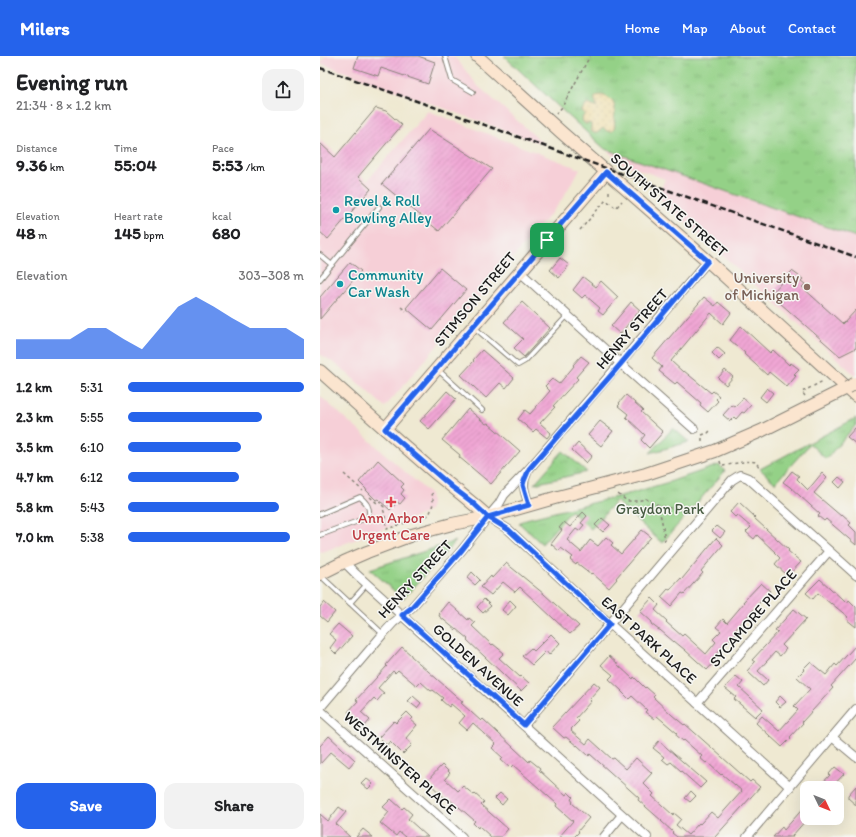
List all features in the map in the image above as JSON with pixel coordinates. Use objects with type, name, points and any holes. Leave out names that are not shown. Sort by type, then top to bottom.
[{"type":"main road","name":"SOUTH STATE STREET","points":[[477,56],[549,122],[708,261],[856,396]]},
{"type":"main road","name":"STIMSON STREET","points":[[385,429],[606,172]]},
{"type":"main road","points":[[320,371],[488,517]]},
{"type":"main road","points":[[320,575],[367,552],[412,535],[452,524],[488,517],[646,474],[715,451],[761,431],[856,383]]},
{"type":"street","name":"HENRY STREET","points":[[320,709],[383,634],[393,623],[411,608],[462,550],[499,504],[504,495],[529,469],[621,364],[708,261]]},
{"type":"street","points":[[520,272],[694,429]]},
{"type":"street","name":"HENRY STREET","points":[[529,469],[523,485],[529,505]]},
{"type":"street","points":[[524,725],[732,480],[740,476],[748,478],[856,575]]},
{"type":"street","name":"EAST PARK PLACE","points":[[488,517],[509,530],[610,624],[790,786]]},
{"type":"street","name":"SYCAMORE PLACE","points":[[698,703],[829,551]]},
{"type":"street","name":"GOLDEN AVENUE","points":[[344,562],[647,837]]},
{"type":"street","name":"WESTMINSTER PLACE","points":[[320,709],[462,837]]},
{"type":"street","points":[[746,837],[856,709]]},
{"type":"street","points":[[832,737],[856,757]]},
{"type":"street","points":[[604,837],[622,815]]},
{"type":"lane","points":[[445,56],[452,80],[473,92]]},
{"type":"lane","points":[[320,279],[379,207]]},
{"type":"lane","points":[[320,255],[332,265]]},
{"type":"lane","points":[[473,326],[518,365],[525,361],[568,316]]},
{"type":"lane","points":[[437,369],[482,410]]},
{"type":"lane","points":[[320,514],[360,497],[367,503],[370,512],[369,517],[320,535]]},
{"type":"lane","points":[[320,575],[383,634]]},
{"type":"lane","points":[[350,603],[367,584]]},
{"type":"path","points":[[549,122],[562,107],[590,56]]},
{"type":"path","points":[[609,194],[610,190]]},
{"type":"path","points":[[580,230],[606,200],[616,208],[622,201]]},
{"type":"path","points":[[401,307],[406,311]]},
{"type":"path","points":[[805,396],[802,392],[823,381]]},
{"type":"path","points":[[702,441],[702,435],[708,433],[712,429]]},
{"type":"path","points":[[720,461],[721,465],[723,466],[753,461],[756,462],[759,467]]},
{"type":"path","points":[[344,474],[377,503],[381,502],[380,503],[384,507],[386,516],[385,524],[387,529],[429,515],[433,503],[432,493]]},
{"type":"path","points":[[618,494],[627,501],[646,499],[661,506],[674,509],[694,507]]},
{"type":"path","points":[[655,503],[660,512],[664,541]]},
{"type":"shaded area","points":[[326,56],[453,56],[478,86],[545,145],[320,63]]},
{"type":"shaded area","name":"University of Michigan","points":[[504,56],[856,56],[856,376],[658,197],[665,179],[621,163]]},
{"type":"shaded area","points":[[428,111],[580,169],[559,204],[385,407],[340,367],[320,354],[320,139],[367,181]]},
{"type":"shaded area","points":[[320,396],[430,494],[431,505],[426,513],[322,552],[320,551]]},
{"type":"green space","name":"University of Michigan","points":[[504,56],[856,56],[856,237],[605,149]]},
{"type":"green space","points":[[856,418],[856,425],[826,459],[810,444],[775,483],[760,469],[809,443]]},
{"type":"green space","points":[[673,428],[689,442],[650,453]]},
{"type":"green space","name":"Graydon Park","points":[[563,451],[587,472],[534,484]]},
{"type":"green space","name":"Graydon Park","points":[[719,465],[725,471],[662,543],[616,501],[591,529],[571,511],[542,544],[519,523],[526,519],[628,494]]},
{"type":"green space","points":[[456,541],[403,599],[370,569]]},
{"type":"sand","points":[[600,95],[609,98],[615,109],[615,127],[611,132],[603,128],[597,133],[594,133],[591,131],[590,123],[586,124],[583,122],[582,118],[585,114],[582,112],[583,108],[588,104],[597,107],[595,98]]},
{"type":"building","points":[[358,56],[418,56],[435,62],[428,84],[381,68],[378,76],[354,68]]},
{"type":"building","points":[[376,108],[386,111],[402,125],[358,177],[371,189],[328,239],[320,232],[320,143],[335,157]]},
{"type":"building","points":[[429,129],[492,169],[439,231],[382,184]]},
{"type":"building","points":[[560,258],[569,265],[559,278],[550,270]]},
{"type":"building","name":"Community Car Wash","points":[[350,262],[361,271],[320,319],[320,297]]},
{"type":"building","points":[[440,268],[466,290],[432,330],[406,308]]},
{"type":"building","points":[[792,271],[803,279],[801,281],[805,284],[802,287],[843,324],[856,310],[856,348],[840,356],[780,303],[782,300],[773,292]]},
{"type":"building","points":[[583,277],[596,287],[601,281],[618,297],[603,315],[598,311],[600,308],[585,295],[582,298],[573,290]]},
{"type":"building","points":[[704,297],[715,306],[718,302],[731,313],[723,324],[711,313],[671,361],[711,393],[713,391],[719,396],[716,399],[718,401],[708,412],[700,405],[701,403],[677,382],[675,384],[659,371],[662,367],[652,358]]},
{"type":"building","points":[[522,302],[550,328],[524,357],[514,348],[523,339],[504,322]]},
{"type":"building","points":[[631,302],[640,310],[620,334],[611,326]]},
{"type":"building","points":[[741,326],[770,353],[773,350],[789,365],[791,363],[799,369],[794,374],[796,376],[787,387],[769,372],[767,375],[730,340]]},
{"type":"building","points":[[717,347],[725,354],[719,360],[712,353]]},
{"type":"building","points":[[482,350],[514,378],[506,388],[500,383],[486,398],[461,375]]},
{"type":"building","points":[[581,356],[589,362],[576,377],[578,379],[553,406],[555,407],[540,423],[551,433],[547,438],[536,429],[533,432],[518,419],[525,410],[530,414],[550,391],[545,386],[552,379],[559,384]]},
{"type":"building","points":[[725,370],[733,377],[726,385],[718,378]]},
{"type":"building","points":[[767,388],[773,393],[766,402],[760,397]]},
{"type":"building","points":[[447,391],[456,399],[429,429],[420,421]]},
{"type":"building","points":[[626,395],[643,410],[641,412],[663,432],[649,448],[641,440],[645,435],[626,417],[628,414],[618,406]]},
{"type":"building","points":[[743,398],[751,405],[744,413],[742,412],[736,419],[734,417],[730,421],[723,415],[732,405],[735,407]]},
{"type":"building","points":[[468,409],[486,424],[488,423],[520,451],[491,484],[459,457],[460,455],[442,440]]},
{"type":"building","points":[[600,421],[613,431],[601,446],[588,435]]},
{"type":"building","points":[[856,427],[856,444],[847,437]]},
{"type":"building","points":[[578,443],[592,456],[586,463],[572,450]]},
{"type":"building","points":[[378,460],[404,484],[401,487],[404,490],[401,494],[405,498],[400,504],[397,502],[390,510],[378,499],[376,500],[359,482]]},
{"type":"building","points":[[792,471],[799,476],[797,479],[808,490],[822,473],[827,478],[814,493],[851,523],[849,525],[856,532],[856,545],[826,519],[824,521],[818,516],[820,514],[783,482]]},
{"type":"building","points":[[839,477],[845,482],[840,488],[834,482]]},
{"type":"building","points":[[739,502],[801,562],[788,576],[775,564],[780,558],[775,552],[757,535],[754,539],[746,532],[751,527],[737,515],[735,517],[730,512]]},
{"type":"building","points":[[583,512],[587,516],[581,523],[584,525],[579,531],[576,529],[567,540],[581,552],[590,540],[598,546],[606,537],[613,543],[611,545],[621,554],[642,530],[651,537],[609,588],[592,573],[591,574],[577,563],[576,565],[570,560],[573,557],[561,548],[559,551],[551,544],[562,530],[559,528],[564,522],[570,527]]},
{"type":"building","points":[[602,518],[610,525],[603,532],[595,525]]},
{"type":"building","points":[[717,526],[725,532],[720,538],[712,531]]},
{"type":"building","points":[[716,538],[723,545],[701,571],[703,573],[671,606],[661,597],[668,589],[670,590],[681,578],[682,579]]},
{"type":"building","points":[[506,563],[544,594],[579,626],[570,634],[520,587],[515,592],[503,582],[491,595],[481,587]]},
{"type":"building","points":[[472,572],[480,580],[475,585],[467,578]]},
{"type":"building","points":[[820,579],[847,603],[849,600],[856,607],[856,627],[846,619],[848,617],[818,593],[813,599],[806,593]]},
{"type":"building","points":[[761,583],[770,591],[735,630],[737,632],[715,656],[718,658],[707,670],[685,650],[651,624],[652,622],[640,611],[652,598],[659,605],[655,610],[667,621],[666,622],[682,636],[684,634],[706,654],[716,642],[713,639],[721,631],[716,627],[723,619],[727,623],[744,603],[743,602]]},
{"type":"building","points":[[484,599],[491,606],[483,613],[477,607]]},
{"type":"building","points":[[510,600],[516,606],[508,615],[502,610]]},
{"type":"building","points":[[324,602],[335,612],[327,622],[320,616],[320,607]]},
{"type":"building","points":[[448,602],[468,620],[469,618],[475,623],[472,626],[492,645],[493,644],[504,653],[499,658],[529,683],[521,691],[467,640],[468,639],[439,616],[439,613]]},
{"type":"building","points":[[794,609],[806,619],[782,645],[786,649],[780,656],[775,652],[758,671],[768,680],[763,686],[747,671],[755,662],[752,660],[778,632],[775,630]]},
{"type":"building","points":[[338,624],[352,636],[336,654],[330,648],[336,640],[329,634]]},
{"type":"building","points":[[551,634],[560,643],[549,655],[546,651],[532,665],[522,656],[531,648],[534,651]]},
{"type":"building","points":[[856,645],[856,658],[831,686],[833,688],[802,722],[803,723],[790,737],[791,738],[782,747],[756,723],[762,716],[779,731],[798,710],[794,706],[810,689],[797,677],[804,670],[803,669],[810,662],[826,675],[835,664],[837,666]]},
{"type":"building","points":[[402,647],[463,702],[461,703],[481,721],[483,719],[529,762],[530,760],[540,768],[539,770],[566,795],[568,792],[573,797],[571,799],[573,802],[572,803],[589,818],[574,837],[559,837],[573,821],[556,806],[557,804],[513,765],[510,768],[501,760],[503,758],[492,748],[496,744],[473,723],[467,730],[459,723],[465,716],[451,704],[449,707],[441,700],[443,698],[433,690],[431,691],[421,682],[417,686],[398,670],[395,673],[393,671],[378,688],[384,693],[377,701],[374,698],[361,712],[370,720],[364,727],[348,712],[358,701],[356,700]]},
{"type":"building","points":[[609,656],[633,679],[634,677],[655,695],[653,697],[672,715],[684,725],[685,724],[750,782],[752,780],[760,787],[715,837],[677,837],[662,821],[638,800],[639,798],[590,754],[589,756],[566,737],[564,738],[552,727],[594,682],[600,687],[589,699],[591,701],[576,718],[579,721],[571,729],[571,731],[586,744],[590,739],[612,759],[614,758],[626,769],[636,758],[652,773],[643,783],[654,794],[652,796],[673,815],[674,813],[681,819],[676,825],[688,835],[711,812],[718,818],[742,791],[700,758],[702,756],[676,735],[677,733],[657,716],[654,719],[645,712],[647,710],[632,696],[629,699],[609,679],[613,675],[601,665]]},
{"type":"building","points":[[736,676],[743,682],[739,687],[763,709],[755,717],[734,699],[736,697],[725,688]]},
{"type":"building","points":[[413,696],[421,703],[417,708],[408,701]]},
{"type":"building","points":[[780,696],[786,702],[780,707],[775,702]]},
{"type":"building","points":[[407,712],[413,718],[411,720],[417,725],[406,738],[412,745],[403,754],[390,741],[387,745],[379,737],[394,721],[396,723]]},
{"type":"building","points":[[329,736],[355,760],[349,767],[331,752],[320,764],[320,746]]},
{"type":"building","points":[[659,741],[706,782],[700,788],[671,762],[668,764],[662,759],[664,757],[653,748]]},
{"type":"building","points":[[442,765],[450,773],[445,779],[458,791],[463,786],[474,795],[475,794],[484,802],[481,805],[508,829],[501,837],[491,837],[479,826],[478,828],[473,823],[475,821],[448,798],[447,800],[427,781]]},
{"type":"building","points":[[835,767],[844,774],[838,781],[824,781],[830,775],[829,774]]},
{"type":"building","points":[[366,778],[373,784],[368,789],[361,783]]},
{"type":"building","points":[[856,786],[856,805],[848,798],[848,795]]},
{"type":"building","points":[[691,791],[696,796],[690,802],[685,798]]},
{"type":"building","points":[[500,793],[507,799],[502,805],[495,798]]},
{"type":"building","points":[[391,799],[402,809],[404,807],[412,814],[408,819],[428,837],[405,837],[399,832],[396,836],[380,823],[389,812],[383,807]]},
{"type":"building","points":[[339,807],[346,812],[336,824],[350,837],[320,837],[320,814],[328,821]]},
{"type":"building","points":[[800,812],[800,825],[802,825],[792,836],[793,837],[773,837],[782,827],[784,830]]},
{"type":"building","points":[[363,829],[373,837],[356,837]]},
{"type":"railway","points":[[320,68],[856,257]]},
{"type":"place","name":"Revel & Roll Bowling Alley","points":[[336,210]]},
{"type":"place","name":"Community Car Wash","points":[[340,284]]},
{"type":"place","name":"University of Michigan","points":[[807,287]]},
{"type":"place","name":"Ann Arbor Urgent Care","points":[[391,502]]},
{"type":"route","points":[[547,240],[385,429],[488,517],[462,550],[411,608],[402,615],[524,725],[610,624],[509,530],[488,517],[529,505],[523,485],[529,469],[708,261],[606,172],[547,240]]}]
